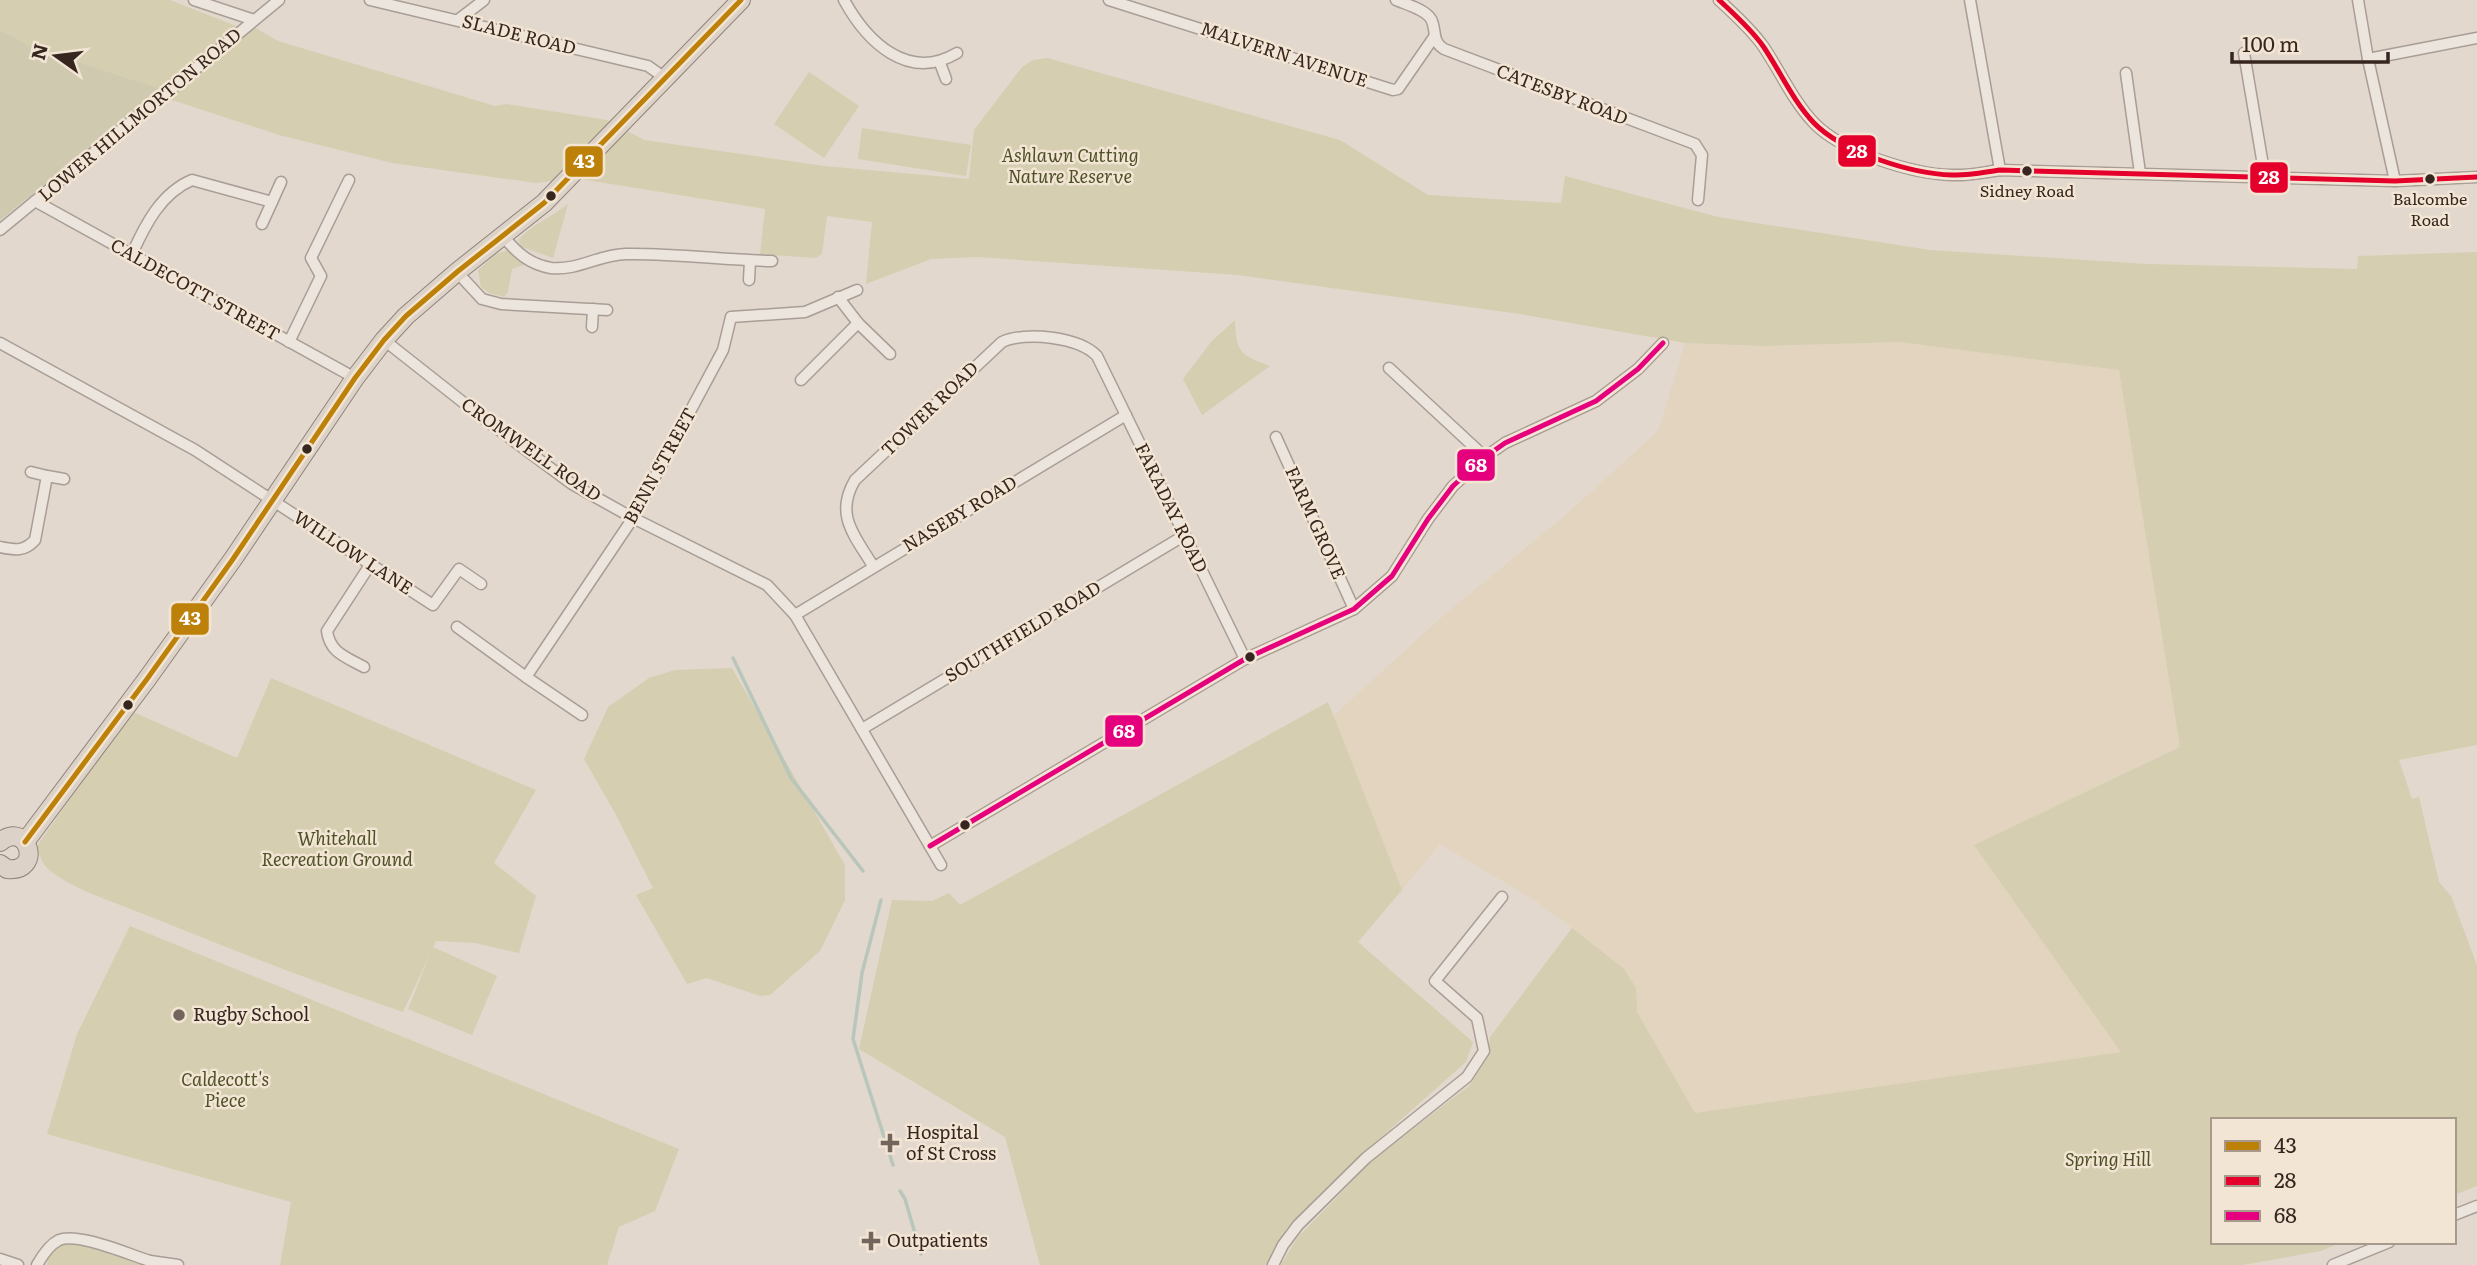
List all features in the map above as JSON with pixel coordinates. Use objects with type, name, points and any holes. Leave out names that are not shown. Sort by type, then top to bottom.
[{"type":"highway","points":[[25,842],[147,679],[384,341],[406,316],[559,188],[741,0]]},
{"type":"highway","points":[[0,842],[12,836],[25,842],[29,851],[27,861],[16,869],[2,872]]},
{"type":"street","points":[[194,0],[251,23]]},
{"type":"street","name":"LOWER HILLMORTON ROAD","points":[[0,230],[279,0]]},
{"type":"street","name":"SLADE ROAD","points":[[370,0],[648,66],[665,78]]},
{"type":"street","points":[[458,20],[484,0]]},
{"type":"street","points":[[844,0],[860,27],[886,51],[919,63],[940,63],[957,53]]},
{"type":"street","name":"MALVERN AVENUE","points":[[1109,0],[1393,90],[1398,89],[1434,37]]},
{"type":"street","name":"CATESBY ROAD","points":[[1396,0],[1431,19],[1438,45],[1451,52],[1696,144],[1702,155],[1699,201]]},
{"type":"street","points":[[1719,0],[1749,28],[1763,46],[1815,124],[1839,142],[1880,159],[1933,173],[1955,175],[2000,170],[2395,181],[2477,177]]},
{"type":"street","points":[[1970,0],[2000,170]]},
{"type":"street","points":[[2358,0],[2395,181]]},
{"type":"street","points":[[2368,59],[2477,38]]},
{"type":"street","points":[[2244,53],[2265,177]]},
{"type":"street","points":[[940,63],[946,79]]},
{"type":"street","points":[[2126,72],[2140,173]]},
{"type":"street","points":[[132,254],[142,233],[167,197],[192,180],[272,202]]},
{"type":"street","points":[[289,342],[321,276],[311,258],[349,180]]},
{"type":"street","points":[[262,224],[281,182]]},
{"type":"street","name":"CALDECOTT STREET","points":[[35,201],[355,379]]},
{"type":"street","points":[[503,236],[518,254],[531,262],[554,268],[570,267],[623,253],[743,264],[772,261]]},
{"type":"street","points":[[743,264],[749,280]]},
{"type":"street","points":[[457,272],[482,299],[501,304],[607,310]]},
{"type":"street","points":[[857,290],[838,298],[858,323],[890,354]]},
{"type":"street","name":"BENN STREET","points":[[526,677],[633,518],[723,350],[732,317],[805,312],[838,298]]},
{"type":"street","points":[[592,327],[593,309]]},
{"type":"street","points":[[802,380],[858,323]]},
{"type":"street","name":"TOWER ROAD","points":[[873,566],[848,523],[845,503],[847,493],[855,480],[992,350],[1012,337],[1021,336],[1079,343],[1097,356]]},
{"type":"street","name":"CROMWELL ROAD","points":[[384,341],[570,482],[633,518],[767,585],[795,615],[941,865]]},
{"type":"street","name":"WILLOW LANE","points":[[0,343],[195,450],[433,605],[460,569],[481,584]]},
{"type":"street","points":[[930,846],[1245,659],[1354,608],[1392,576],[1428,519],[1453,486],[1485,457],[1505,443],[1596,401],[1638,369],[1663,343]]},
{"type":"street","name":"FARADAY ROAD","points":[[1097,356],[1245,659]]},
{"type":"street","points":[[1389,368],[1485,457]]},
{"type":"street","name":"NASEBY ROAD","points":[[795,615],[1126,415]]},
{"type":"street","name":"FARM GROVE","points":[[1276,436],[1354,608]]},
{"type":"street","points":[[31,472],[64,479]]},
{"type":"street","points":[[0,547],[19,550],[29,547],[35,540],[47,476]]},
{"type":"street","name":"SOUTHFIELD ROAD","points":[[862,729],[1185,536]]},
{"type":"street","points":[[365,667],[334,650],[328,643],[327,631],[370,565]]},
{"type":"street","points":[[457,627],[582,715]]},
{"type":"street","points":[[1273,1265],[1283,1245],[1298,1225],[1366,1158],[1468,1077],[1484,1051],[1477,1018],[1435,981],[1502,897]]},
{"type":"street","points":[[2456,1214],[2477,1206]]},
{"type":"street","points":[[37,1265],[43,1254],[59,1240],[76,1238],[151,1263],[178,1265]]},
{"type":"street","points":[[2333,1265],[2384,1244]]},
{"type":"street","points":[[0,1259],[18,1265]]},
{"type":"shaded area","points":[[0,30],[32,47],[163,90],[0,220]]},
{"type":"shaded area","points":[[1899,342],[2119,370],[2180,747],[1974,845],[2122,1052],[1695,1113],[1637,1012],[1636,988],[1623,969],[1572,928],[1536,901],[1440,844],[1402,890],[1333,716],[1444,615],[1561,519],[1655,434],[1661,423],[1685,343],[1764,346]]},
{"type":"green space","points":[[0,0],[170,0],[249,31],[254,27],[278,41],[495,106],[507,104],[607,120],[644,140],[824,166],[969,179],[974,130],[1022,67],[1033,60],[1047,58],[1340,140],[1428,195],[1561,203],[1565,176],[1718,217],[1930,250],[2147,264],[2357,269],[2358,256],[2477,252],[2477,745],[2399,760],[2412,799],[2419,797],[2439,882],[2451,896],[2477,965],[2477,1186],[2456,1194],[2456,1118],[2211,1118],[2211,1244],[2337,1244],[2321,1251],[2243,1265],[1281,1265],[1297,1238],[1375,1158],[1470,1085],[1488,1057],[1490,1037],[1572,928],[1624,969],[1636,988],[1637,1012],[1695,1113],[2121,1052],[1974,845],[2180,747],[2119,370],[1899,342],[1764,346],[1685,343],[1520,314],[1238,275],[977,257],[931,259],[866,284],[872,222],[827,216],[822,254],[816,258],[760,254],[765,209],[574,178],[536,183],[392,163],[279,135],[169,99],[162,90],[32,47],[0,30]]},
{"type":"green space","points":[[809,72],[859,106],[824,158],[774,124]]},
{"type":"green space","points":[[862,128],[971,145],[966,176],[858,159]]},
{"type":"green space","points":[[568,204],[553,258],[522,247],[518,240],[524,234]]},
{"type":"green space","points":[[508,250],[526,264],[512,269],[508,292],[504,297],[489,293],[481,287],[478,270],[496,254]]},
{"type":"green space","points":[[1235,320],[1237,340],[1242,351],[1252,359],[1270,366],[1202,415],[1183,379],[1211,342]]},
{"type":"green space","points":[[732,668],[845,865],[845,900],[820,951],[770,995],[760,996],[707,978],[687,984],[636,895],[653,888],[584,759],[608,707],[649,678],[675,670]]},
{"type":"green space","name":"Whitehall Recreation Ground","points":[[271,678],[536,790],[494,863],[536,896],[519,953],[475,943],[436,941],[433,947],[497,976],[472,1035],[408,1009],[431,952],[403,1012],[339,990],[100,897],[63,880],[42,861],[37,846],[131,711],[237,758]]},
{"type":"green space","points":[[1328,702],[1402,890],[1358,942],[1473,1042],[1466,1062],[1360,1156],[1286,1229],[1267,1265],[1040,1265],[1005,1137],[859,1049],[892,900],[932,901],[949,893],[960,905]]},
{"type":"green space","name":"Rugby School","points":[[130,926],[679,1149],[655,1211],[619,1227],[607,1265],[280,1265],[291,1202],[47,1134],[77,1034]]},
{"type":"green space","points":[[65,1236],[149,1265],[47,1265],[48,1255]]},
{"type":"waterway","points":[[733,658],[791,778],[863,871]]},
{"type":"waterway","points":[[881,900],[862,973],[853,1039],[893,1165]]},
{"type":"waterway","points":[[900,1191],[905,1199],[921,1254]]},
{"type":"transit line","name":"43","points":[[25,842],[233,559],[355,378],[384,340],[406,316],[457,272],[544,203],[741,0]]},
{"type":"transit line","name":"28","points":[[1719,0],[1758,40],[1800,105],[1826,134],[1859,152],[1918,171],[1958,175],[2000,170],[2395,181],[2477,177]]},
{"type":"transit line","name":"68","points":[[930,846],[1245,659],[1354,609],[1392,576],[1428,519],[1453,486],[1485,457],[1505,443],[1596,401],[1638,369],[1663,343]]},
{"type":"place","name":"Sidney Road","points":[[2027,171]]},
{"type":"place","name":"Balcombe Road","points":[[2430,179]]},
{"type":"place","name":"Rugby School","points":[[179,1015]]},
{"type":"place","name":"Hospital of St Cross","points":[[890,1143]]},
{"type":"place","name":"Outpatients","points":[[871,1241]]},
{"type":"park label","name":"Ashlawn Cutting Nature Reserve","points":[[1070,166]]},
{"type":"park label","name":"Caldecott's Piece","points":[[225,1090]]},
{"type":"park label","name":"Spring Hill","points":[[2108,1160]]}]
